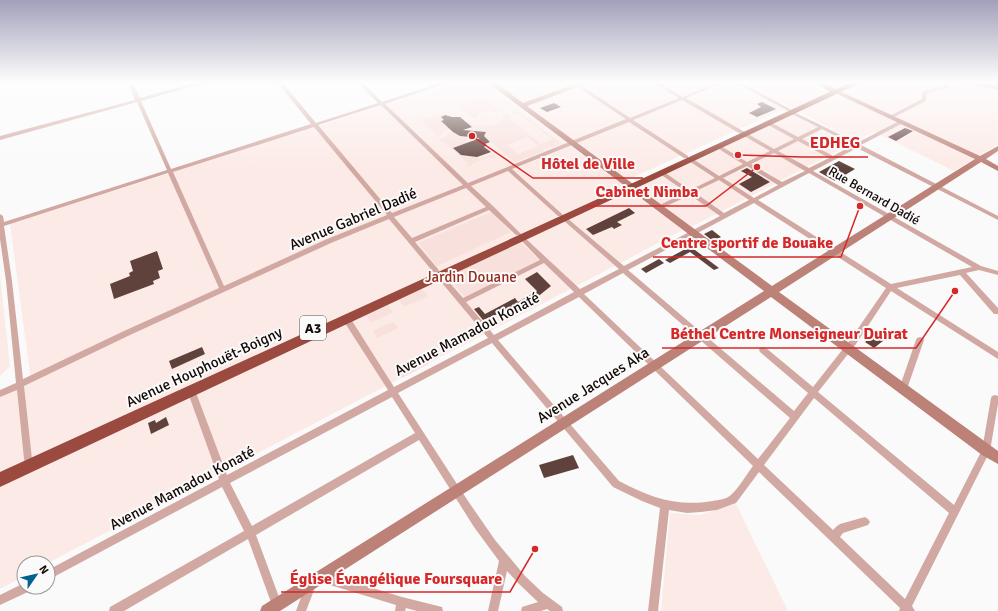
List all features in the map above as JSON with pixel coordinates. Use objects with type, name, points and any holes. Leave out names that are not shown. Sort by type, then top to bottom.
[{"type":"highway","name":"Avenue Houphouët-Boigny","points":[[629,186],[719,147],[742,134],[770,124],[792,111]]},
{"type":"highway","name":"Avenue Houphouët-Boigny","points":[[0,472],[792,111]]},
{"type":"highway","name":"Avenue Houphouët-Boigny","points":[[0,480],[346,318],[438,273]]},
{"type":"street","points":[[0,138],[102,111]]},
{"type":"street","points":[[141,111],[223,290]]},
{"type":"street","points":[[303,111],[616,484],[640,497],[665,506],[683,509],[701,508],[718,505],[733,500],[813,392],[848,349],[890,287],[962,273],[979,268]]},
{"type":"street","points":[[1,225],[361,111]]},
{"type":"street","points":[[389,111],[491,207],[907,610],[986,451],[995,398]]},
{"type":"street","points":[[527,111],[986,451],[998,458]]},
{"type":"street","points":[[616,111],[833,252],[998,356]]},
{"type":"street","name":"Avenue Gabriel Dadié","points":[[0,394],[127,333],[330,241],[653,111]]},
{"type":"street","name":"Rue Bernard Dadié","points":[[702,111],[979,268],[998,273]]},
{"type":"street","points":[[792,111],[998,218]]},
{"type":"street","points":[[876,111],[980,159],[998,169]]},
{"type":"street","points":[[890,117],[903,111]]},
{"type":"street","name":"Avenue Mamadou Konaté","points":[[56,571],[225,483],[392,391],[690,232],[901,122]]},
{"type":"street","points":[[770,124],[832,157]]},
{"type":"street","points":[[658,208],[822,127]]},
{"type":"street","points":[[719,147],[781,184]]},
{"type":"street","name":"Avenue Jacques Aka","points":[[272,608],[998,148]]},
{"type":"street","points":[[509,169],[562,217],[623,268],[795,418]]},
{"type":"street","points":[[662,173],[723,215]]},
{"type":"street","points":[[412,241],[491,207]]},
{"type":"street","points":[[0,216],[28,459]]},
{"type":"street","points":[[463,301],[545,260]]},
{"type":"street","points":[[962,273],[997,312]]},
{"type":"street","points":[[346,318],[456,491],[504,562],[547,604],[558,611]]},
{"type":"street","points":[[903,389],[920,340]]},
{"type":"street","points":[[763,350],[955,512]]},
{"type":"street","points":[[191,390],[225,483],[250,532],[272,608]]},
{"type":"street","points":[[114,611],[420,435]]},
{"type":"street","points":[[653,611],[665,506]]},
{"type":"street","points":[[833,538],[840,529],[865,522]]},
{"type":"street","points":[[493,611],[504,562]]},
{"type":"street","points":[[301,611],[316,580],[401,607],[438,611]]},
{"type":"street","points":[[0,600],[16,592]]},
{"type":"street","points":[[526,611],[547,604]]},
{"type":"shaded area","points":[[367,111],[523,111],[683,230],[56,559],[56,555],[16,555],[16,580],[0,589],[0,395],[31,381],[10,224]]},
{"type":"shaded area","points":[[533,111],[781,111],[627,180]]},
{"type":"shaded area","points":[[796,111],[998,111],[998,144],[954,171],[874,132],[855,141]]},
{"type":"shaded area","points":[[790,112],[851,144],[691,227],[633,184]]},
{"type":"shaded area","points":[[0,275],[10,366],[0,376]]},
{"type":"shaded area","points":[[736,504],[788,611],[661,611],[670,513],[700,515]]},
{"type":"green space","points":[[463,111],[501,111],[482,112],[477,118],[473,118]]},
{"type":"green space","points":[[512,112],[519,112],[562,144],[542,149],[544,151],[515,162],[484,136],[485,132],[474,131],[470,128],[474,126],[496,125],[503,120],[503,115],[507,113],[511,117],[508,118],[541,144],[552,139],[519,114],[516,115]],"holes":[[[527,137],[539,146],[518,154],[507,145]]]},
{"type":"green space","points":[[438,115],[443,117],[441,118],[443,120],[441,122],[447,127],[451,125],[454,128],[444,131],[438,136],[421,120]]},
{"type":"green space","points":[[457,131],[460,134],[458,135],[468,138],[464,144],[453,148],[461,155],[477,157],[479,159],[493,154],[496,157],[491,159],[489,157],[471,164],[472,166],[467,166],[466,165],[469,164],[445,143],[442,143],[439,140],[447,136],[447,134]]},
{"type":"green space","name":"Jardin Douane","points":[[491,212],[511,232],[437,266],[418,243]]},
{"type":"green space","name":"Jardin Douane","points":[[517,239],[540,261],[465,297],[444,272]]},
{"type":"green space","points":[[422,289],[428,296],[404,307],[399,300]]},
{"type":"green space","points":[[388,305],[393,312],[371,323],[366,315]]},
{"type":"green space","points":[[393,322],[398,328],[377,338],[373,331]]},
{"type":"green space","points":[[422,355],[429,364],[402,378],[395,369]]},
{"type":"building","points":[[754,111],[772,111],[757,117],[749,113]]},
{"type":"building","points":[[445,115],[460,117],[472,127],[463,130],[486,132],[484,136],[490,142],[485,144],[487,145],[484,147],[491,152],[477,157],[461,155],[453,148],[480,138],[460,136],[453,132],[441,121],[444,120],[441,117]]},
{"type":"building","points":[[905,128],[913,131],[896,141],[888,137]]},
{"type":"building","points":[[836,139],[844,143],[835,147],[828,143]]},
{"type":"building","points":[[839,161],[855,169],[835,181],[819,172]]},
{"type":"building","points":[[747,168],[770,182],[751,192],[739,184],[752,177],[741,171]]},
{"type":"building","points":[[629,208],[635,213],[617,222],[622,225],[614,229],[612,227],[593,235],[586,229]]},
{"type":"building","points":[[712,230],[721,237],[713,241],[704,234]]},
{"type":"building","points":[[689,247],[719,268],[714,270],[690,252],[670,263],[665,260]]},
{"type":"building","points":[[157,251],[163,269],[158,271],[160,278],[153,281],[154,284],[114,299],[110,284],[130,276],[129,273],[133,271],[130,261]]},
{"type":"building","points":[[659,259],[664,263],[646,273],[641,269]]},
{"type":"building","points":[[537,272],[551,286],[536,298],[538,300],[525,307],[522,304],[483,320],[474,309],[479,307],[485,314],[515,298],[518,302],[537,291],[525,279]]},
{"type":"building","points":[[879,331],[888,337],[874,348],[865,342]]},
{"type":"building","points":[[202,347],[205,354],[172,369],[169,361]]},
{"type":"building","points":[[166,417],[169,425],[151,434],[148,423],[155,420],[156,423]]},
{"type":"building","points":[[573,455],[579,468],[544,478],[539,465]]},
{"type":"place","name":"Hôtel de Ville","points":[[472,136]]},
{"type":"place","name":"EDHEG","points":[[738,155]]},
{"type":"place","name":"Cabinet Nimba","points":[[757,167]]},
{"type":"place","name":"Centre sportif de Bouake","points":[[860,206]]},
{"type":"place","name":"Béthel Centre Monseigneur Duirat","points":[[955,291]]},
{"type":"place","name":"Église Évangélique Foursquare","points":[[535,549]]}]
